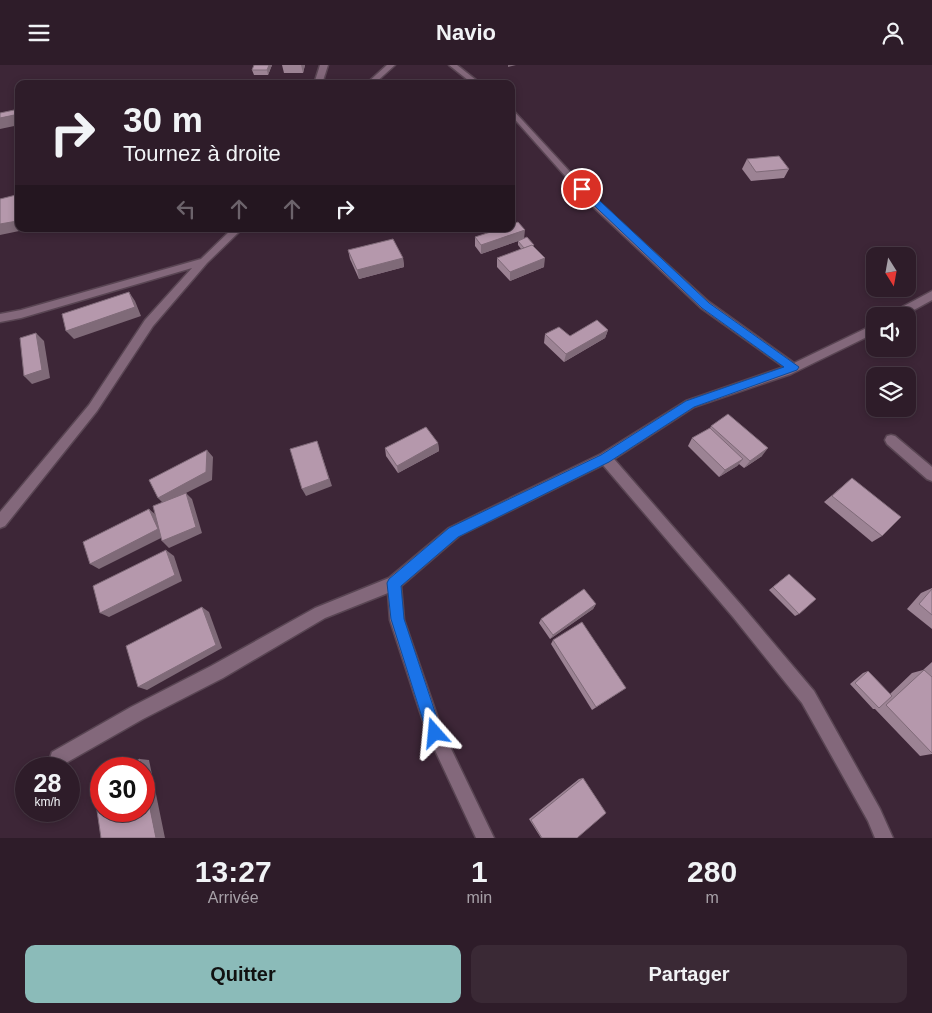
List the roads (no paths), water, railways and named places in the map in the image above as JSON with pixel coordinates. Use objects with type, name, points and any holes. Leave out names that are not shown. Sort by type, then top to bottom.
[{"type":"street","points":[[319,80],[324,65]]},
{"type":"street","points":[[374,80],[391,65]]},
{"type":"street","points":[[453,65],[473,80]]},
{"type":"street","points":[[515,115],[594,202],[705,305],[793,367]]},
{"type":"street","points":[[0,522],[93,408],[149,323],[204,261],[234,232]]},
{"type":"street","points":[[0,318],[21,314],[204,261]]},
{"type":"street","points":[[911,307],[932,295]]},
{"type":"street","points":[[60,757],[137,713],[217,672],[320,613],[394,583],[454,533],[605,458],[690,404],[793,367],[866,332]]},
{"type":"street","points":[[890,439],[932,475]]},
{"type":"street","points":[[605,458],[738,612],[808,697],[874,815],[884,838]]},
{"type":"street","points":[[394,583],[397,619],[435,733],[485,838]]}]
